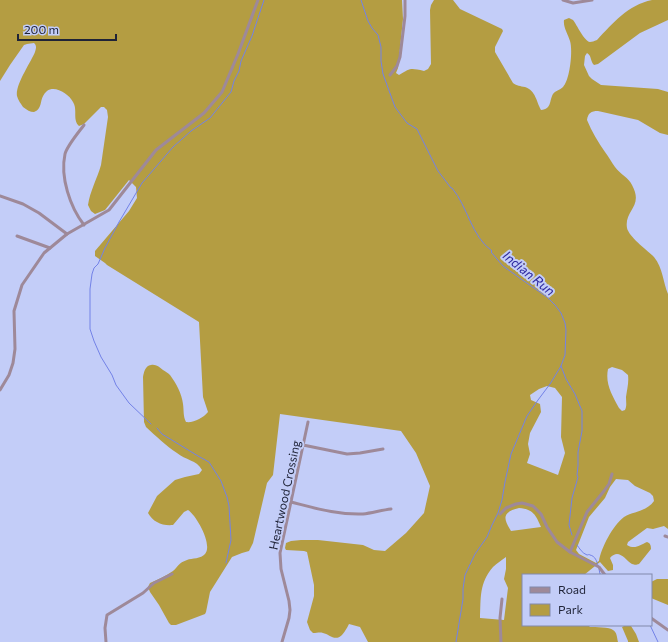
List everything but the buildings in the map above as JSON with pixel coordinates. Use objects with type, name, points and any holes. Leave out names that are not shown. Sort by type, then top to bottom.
[{"type":"street","points":[[0,390],[9,375],[13,363],[15,349],[14,311],[22,285],[44,253],[67,234],[109,210],[156,150],[204,113],[222,92],[258,0]]},
{"type":"street","points":[[390,75],[397,66],[400,57],[405,16],[405,0]]},
{"type":"street","points":[[563,0],[573,3],[592,0]]},
{"type":"street","points":[[84,125],[65,153],[64,170],[66,187],[74,210],[84,225]]},
{"type":"street","points":[[0,196],[23,204],[34,210],[67,234]]},
{"type":"street","points":[[17,236],[50,248]]},
{"type":"street","name":"Heartwood Crossing","points":[[282,642],[290,610],[281,569],[280,553],[308,422]]},
{"type":"street","points":[[303,445],[347,454],[360,454],[384,449]]},
{"type":"street","points":[[570,552],[587,512],[599,499],[609,484],[612,474]]},
{"type":"street","points":[[291,502],[332,512],[349,514],[364,514],[391,509]]},
{"type":"street","points":[[500,514],[506,508],[516,504],[522,503],[533,506],[541,514],[547,528],[557,542],[570,552],[599,567],[604,574]]},
{"type":"street","points":[[106,642],[105,628],[107,615],[143,593],[154,583],[172,574]]},
{"type":"street","points":[[501,642],[500,618],[502,600]]},
{"type":"street","points":[[652,619],[668,630]]},
{"type":"green space","points":[[0,0],[402,0],[403,19],[398,68],[396,73],[399,75],[411,69],[424,71],[428,69],[431,64],[431,5],[434,0],[453,0],[460,9],[502,29],[503,31],[495,47],[495,52],[513,83],[529,89],[535,97],[541,110],[549,106],[553,94],[563,87],[567,78],[570,65],[571,45],[564,20],[569,18],[573,20],[585,39],[592,42],[597,40],[628,10],[643,2],[652,0],[668,0],[668,20],[640,33],[598,64],[594,65],[587,53],[585,56],[584,65],[589,76],[601,85],[658,89],[668,92],[668,135],[660,133],[638,120],[598,111],[593,111],[590,113],[587,120],[598,141],[614,165],[632,185],[636,198],[635,204],[628,217],[628,232],[657,261],[668,294],[668,529],[664,526],[653,529],[647,528],[628,542],[627,545],[633,547],[647,542],[650,544],[651,549],[639,564],[636,565],[632,564],[619,554],[616,554],[610,558],[613,565],[613,570],[608,571],[600,562],[585,574],[522,574],[522,626],[589,626],[609,628],[617,635],[618,642],[368,642],[360,627],[349,624],[343,634],[337,638],[322,633],[313,633],[307,622],[314,596],[314,585],[307,552],[286,550],[286,543],[301,540],[318,540],[363,545],[374,550],[385,551],[406,533],[424,513],[430,486],[416,453],[401,431],[280,414],[273,475],[267,483],[253,543],[249,551],[232,557],[210,592],[205,614],[176,625],[171,625],[148,587],[150,583],[170,573],[182,562],[203,556],[207,550],[206,538],[196,518],[188,510],[184,512],[173,525],[158,523],[152,519],[148,513],[157,496],[175,480],[199,474],[202,470],[197,464],[169,447],[146,427],[144,422],[143,377],[146,368],[153,365],[170,375],[181,396],[186,422],[195,421],[206,414],[208,412],[203,397],[199,322],[95,256],[95,251],[129,211],[137,198],[136,187],[129,180],[105,210],[95,214],[91,211],[88,205],[101,165],[108,117],[107,110],[104,107],[101,107],[84,124],[79,126],[76,120],[75,108],[71,99],[62,91],[50,89],[42,98],[38,109],[31,112],[23,107],[17,97],[17,91],[35,52],[36,46],[34,43],[24,45],[0,81]],"holes":[[[612,367],[622,370],[628,375],[626,405],[625,410],[622,411],[619,408],[608,385],[608,369]],[[547,386],[555,388],[562,397],[561,437],[565,453],[558,475],[527,463],[530,454],[528,444],[530,433],[541,412],[540,404],[531,400],[530,395]],[[616,479],[628,480],[635,486],[650,493],[653,496],[654,501],[651,505],[640,511],[624,517],[616,525],[608,537],[599,561],[596,563],[579,554],[576,550],[589,517],[605,498]],[[519,508],[531,511],[536,516],[541,527],[511,531],[506,522],[506,516],[509,511]],[[506,557],[504,579],[508,588],[504,620],[480,618],[481,597],[485,579],[493,567]]]},
{"type":"green space","points":[[657,579],[668,579],[668,605],[652,598],[652,582]]},
{"type":"green space","points":[[631,626],[639,642],[628,642],[622,627]]},
{"type":"waterway","points":[[151,424],[129,403],[116,385],[94,341],[90,329],[90,289],[92,274],[119,222],[142,183],[173,147],[191,131],[210,118],[231,92],[264,0]]},
{"type":"waterway","name":"Indian Run","points":[[361,0],[368,21],[378,35],[381,47],[383,74],[395,107],[407,123],[417,129],[438,171],[452,188],[462,204],[479,238],[492,251],[491,252],[503,266],[547,297],[561,313],[565,323],[565,355],[561,366],[527,416],[511,454],[498,513],[487,537],[475,554],[465,575],[463,599],[456,642]]},
{"type":"waterway","points":[[561,366],[582,411],[582,431],[578,452],[578,477],[572,498],[569,525],[572,535]]},
{"type":"waterway","points":[[157,428],[162,434],[209,462],[221,481],[229,506],[231,540],[226,563]]},
{"type":"waterway","points":[[577,545],[581,551],[592,556],[598,566]]},
{"type":"waterway","points":[[599,569],[600,574]]},
{"type":"waterway","points":[[650,626],[658,642]]}]
